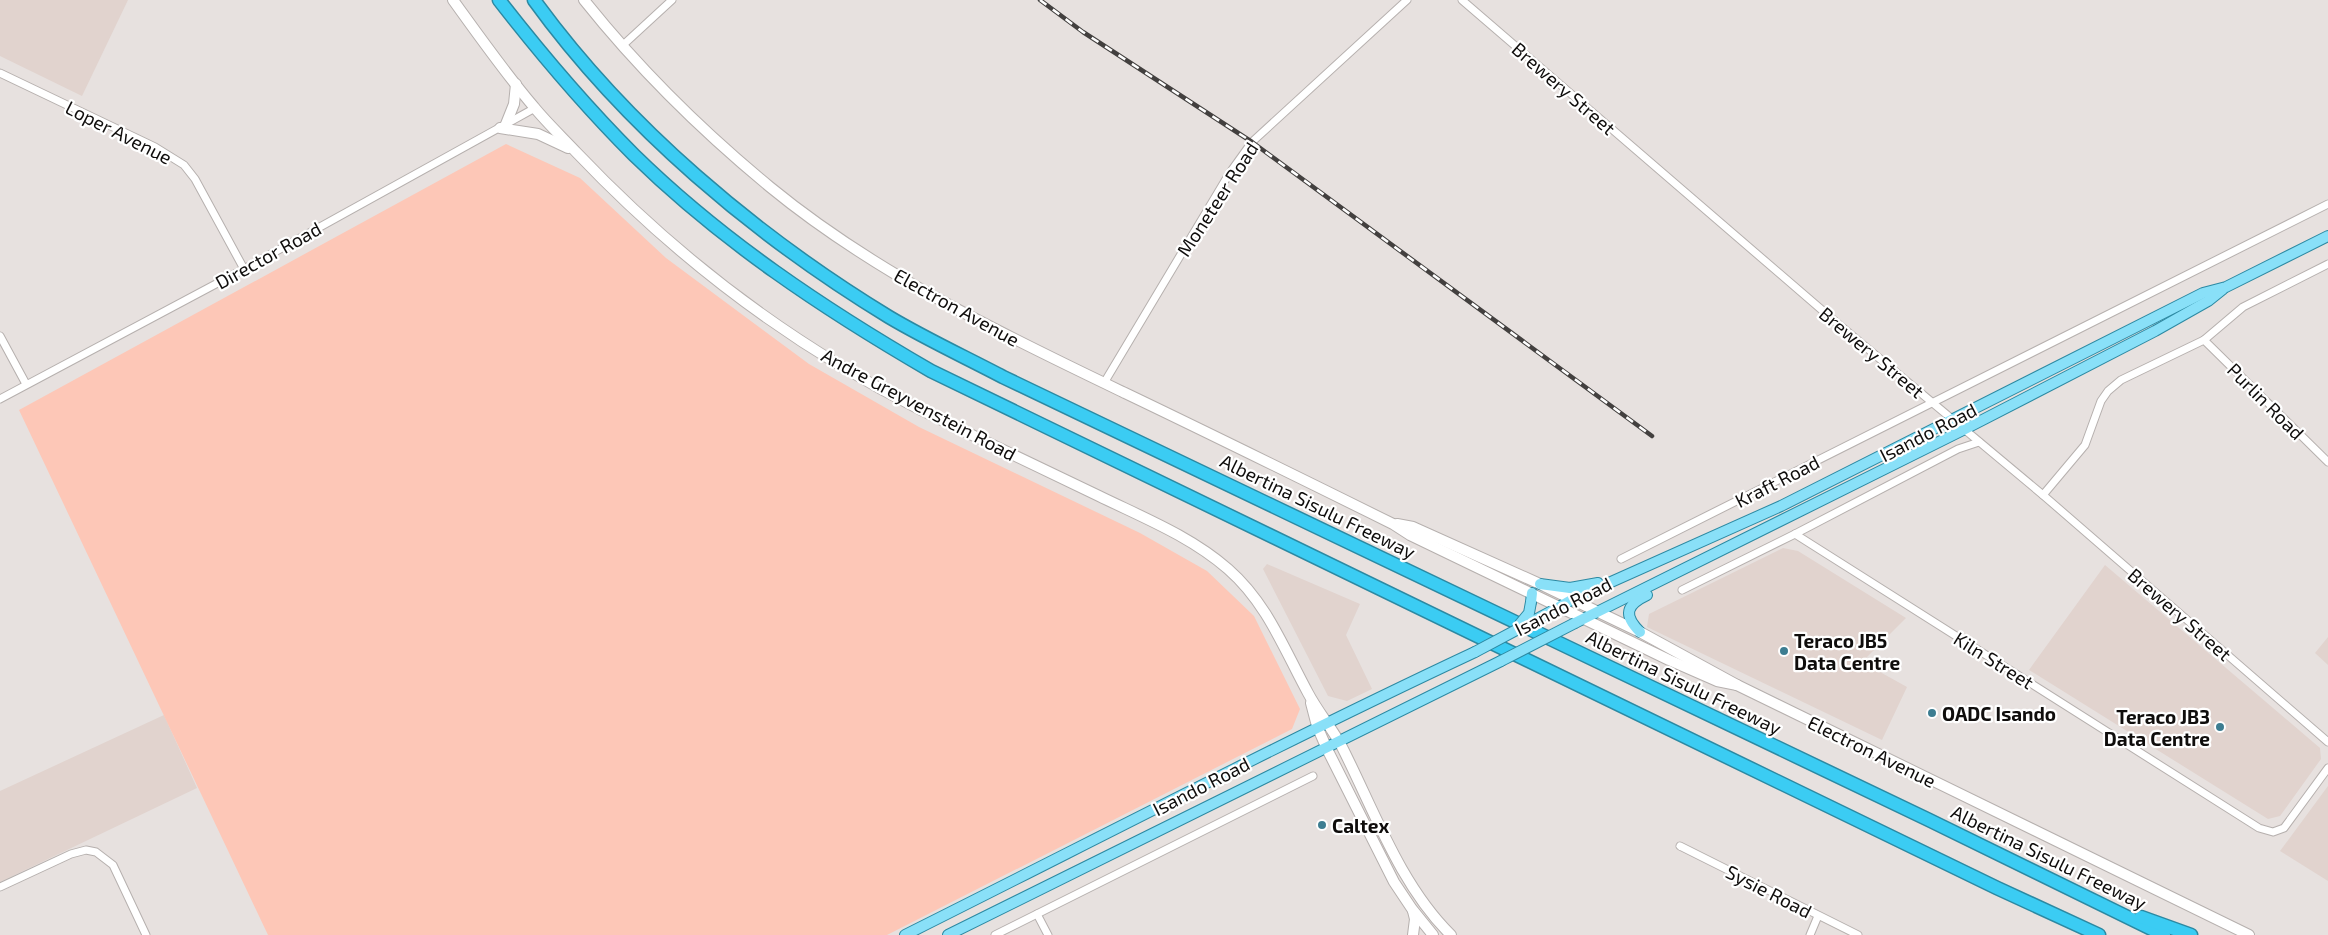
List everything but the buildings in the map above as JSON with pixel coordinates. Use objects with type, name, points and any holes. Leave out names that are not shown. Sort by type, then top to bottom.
[{"type":"highway","points":[[499,0],[545,59],[634,156],[699,213],[750,254],[792,285],[860,330],[940,375],[2098,935]]},
{"type":"highway","name":"Albertina Sisulu Freeway","points":[[534,0],[602,82],[676,157],[752,222],[805,262],[890,318],[1003,377],[2099,902],[2164,935]]},
{"type":"highway","points":[[2099,902],[2191,935]]},
{"type":"highway","points":[[2043,910],[2061,926],[2078,935]]},
{"type":"main road","name":"Andre Greyvenstein Road","points":[[453,0],[535,108],[578,154],[634,210],[684,253],[745,301],[800,339],[855,373],[918,408],[1159,525],[1206,552],[1233,574],[1259,604],[1282,640],[1310,697],[1328,721],[1340,742],[1412,885],[1451,935]]},
{"type":"main road","name":"Electron Avenue","points":[[584,0],[622,46],[700,127],[771,188],[882,266],[954,308],[1104,383],[1393,524],[1413,527],[1531,597],[1579,621],[1717,681],[1737,685]]},
{"type":"main road","points":[[516,84],[514,104],[503,126],[538,134],[578,154]]},
{"type":"main road","name":"Isando Road","points":[[948,935],[1340,742],[1965,429],[2155,331],[2208,301],[2226,287],[2328,236]]},
{"type":"main road","name":"Isando Road","points":[[905,935],[1328,721],[1475,652],[1573,599],[1765,513],[2203,293],[2226,287]]},
{"type":"main road","name":"Electron Avenue","points":[[1456,552],[1540,584],[1573,599],[1640,632],[1737,685],[2250,935]]},
{"type":"main road","points":[[1640,632],[1629,619],[1629,609],[1637,600],[1662,586],[1666,578]]},
{"type":"main road","points":[[1540,584],[1570,588],[1617,579]]},
{"type":"main road","points":[[1513,631],[1529,613],[1531,597]]},
{"type":"main road","name":"Andre Greyvenstein Road","points":[[1310,697],[1318,726],[1327,748],[1394,882],[1412,909],[1433,935]]},
{"type":"main road","points":[[1412,909],[1415,919],[1413,935]]},
{"type":"street","points":[[622,46],[672,0]]},
{"type":"street","name":"Moneteer Road","points":[[1104,383],[1229,174],[1252,142],[1407,0]]},
{"type":"street","name":"Brewery Street","points":[[1462,0],[1932,403],[1965,429],[2328,742]]},
{"type":"street","name":"Loper Avenue","points":[[0,73],[155,146],[184,165],[195,179],[244,269]]},
{"type":"street","name":"Director Road","points":[[0,399],[244,269],[535,108]]},
{"type":"street","name":"Isando Road","points":[[1932,403],[2328,204]]},
{"type":"street","points":[[2043,496],[2085,445],[2097,410],[2108,391],[2121,380],[2204,340],[2243,308],[2328,264]]},
{"type":"street","points":[[0,336],[26,384]]},
{"type":"street","name":"Purlin Road","points":[[2204,340],[2328,462]]},
{"type":"street","name":"Kraft Road","points":[[1621,559],[1932,403]]},
{"type":"street","points":[[1682,590],[1795,534],[1958,449],[1979,442]]},
{"type":"street","name":"Kiln Street","points":[[1795,534],[2264,830],[2277,832],[2284,828],[2328,768]]},
{"type":"street","points":[[995,935],[1313,776]]},
{"type":"street","name":"Sysie Road","points":[[1680,846],[1858,935]]},
{"type":"street","points":[[0,887],[71,854],[86,850],[96,852],[113,866],[146,935]]},
{"type":"street","points":[[1037,914],[1048,935]]},
{"type":"street","points":[[1810,935],[1818,916]]},
{"type":"shaded area","points":[[0,0],[128,0],[82,96],[0,56]]},
{"type":"shaded area","points":[[506,144],[580,178],[666,258],[809,364],[919,427],[1140,533],[1207,571],[1254,616],[1300,709],[1292,729],[887,935],[268,935],[19,410]]},
{"type":"shaded area","name":"Teraco JB5 Data Centre","points":[[1783,548],[1798,551],[1906,618],[1862,662],[1907,687],[1882,740],[1647,627],[1649,614]]},
{"type":"shaded area","points":[[1267,564],[1360,604],[1346,635],[1372,689],[1347,701],[1328,696],[1263,569]]},
{"type":"shaded area","name":"Teraco JB3 Data Centre","points":[[2105,565],[2320,748],[2321,759],[2280,816],[2268,819],[2029,670]]},
{"type":"shaded area","points":[[2328,637],[2328,665],[2315,653]]},
{"type":"shaded area","points":[[164,715],[197,788],[0,882],[0,791]]},
{"type":"shaded area","points":[[2328,786],[2328,881],[2280,851]]},
{"type":"railway","points":[[1040,0],[1083,32],[1252,142],[1652,436]]},
{"type":"place","name":"Teraco JB5 Data Centre","points":[[1784,651]]},
{"type":"place","name":"OADC Isando","points":[[1932,713]]},
{"type":"place","name":"Teraco JB3 Data Centre","points":[[2220,727]]},
{"type":"place","name":"Caltex","points":[[1322,825]]}]
